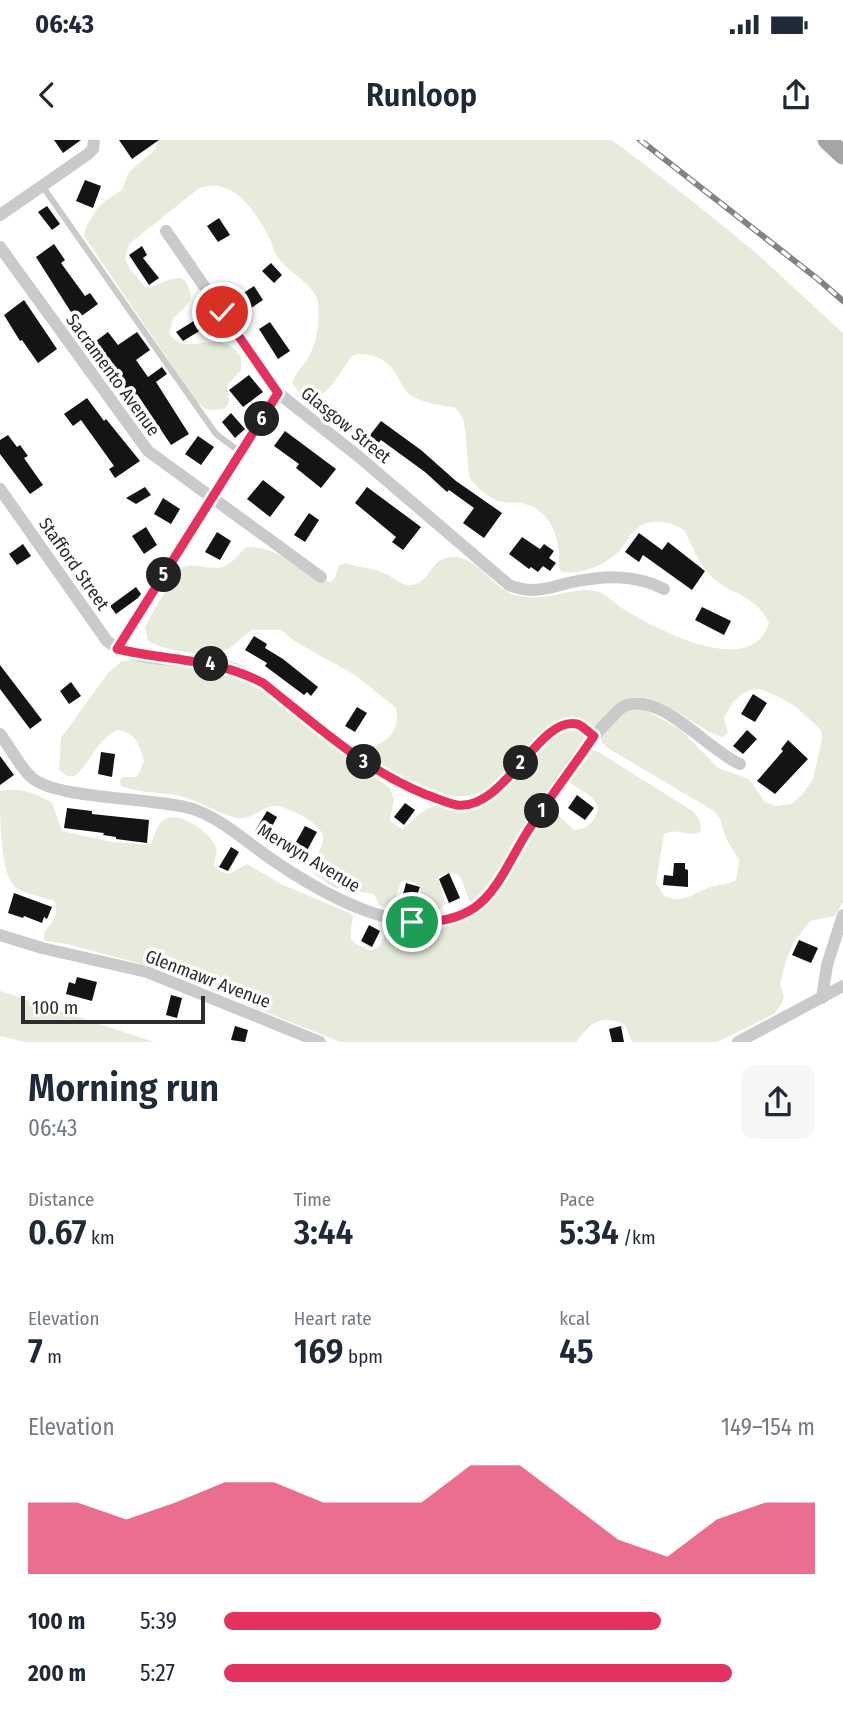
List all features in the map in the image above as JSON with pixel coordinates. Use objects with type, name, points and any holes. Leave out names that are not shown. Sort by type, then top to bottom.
[{"type":"main road","points":[[827,140],[843,155]]},
{"type":"street","points":[[0,215],[88,154],[94,142]]},
{"type":"street","name":"Glasgow Street","points":[[166,231],[278,393],[358,456],[509,585],[521,590],[539,592],[605,577],[647,580],[664,589]]},
{"type":"street","name":"Sacramento Avenue","points":[[0,247],[148,451],[321,577]]},
{"type":"street","points":[[278,393],[117,649],[214,664],[243,672],[263,683],[375,770],[413,789],[457,805],[474,804],[491,795],[542,740],[563,725],[577,724],[594,736]]},
{"type":"street","name":"Stafford Street","points":[[0,489],[107,641],[117,649]]},
{"type":"street","name":"Merwyn Avenue","points":[[0,734],[31,777],[41,784],[69,791],[195,810],[234,831],[296,875],[355,907],[385,917],[428,923],[465,914],[482,901],[501,877],[527,833],[594,736],[624,705],[652,705],[740,764]]},
{"type":"street","points":[[822,998],[827,965],[843,915]]},
{"type":"street","name":"Glenmawr Avenue","points":[[0,935],[42,948],[146,972],[320,1042]]},
{"type":"street","points":[[738,1042],[843,986]]},
{"type":"lane","points":[[43,187],[216,434],[240,452]]},
{"type":"green space","points":[[158,140],[612,140],[755,252],[843,333],[843,902],[835,916],[810,921],[794,942],[780,984],[784,997],[774,1014],[717,1042],[632,1042],[625,1025],[602,1020],[586,1030],[576,1042],[340,1042],[156,968],[44,940],[44,933],[56,914],[56,906],[54,901],[18,889],[9,879],[2,842],[0,791],[21,790],[39,796],[52,803],[62,831],[107,841],[146,845],[152,843],[158,827],[165,819],[171,817],[186,820],[212,840],[217,850],[214,866],[221,872],[229,874],[247,864],[281,884],[349,913],[353,916],[353,942],[372,951],[380,946],[389,927],[436,928],[465,921],[480,910],[545,813],[557,814],[574,830],[590,824],[597,813],[595,802],[568,782],[589,750],[597,751],[694,812],[698,819],[700,832],[664,834],[656,882],[664,896],[683,899],[736,880],[739,860],[714,811],[606,747],[601,741],[601,736],[626,710],[642,708],[681,730],[718,768],[749,779],[765,802],[776,806],[791,804],[802,795],[813,779],[822,739],[821,730],[795,706],[760,689],[750,690],[733,702],[724,718],[728,733],[722,737],[657,702],[631,698],[619,703],[593,731],[571,721],[488,790],[456,796],[422,788],[361,754],[364,749],[386,740],[394,730],[396,708],[355,675],[296,642],[281,630],[252,630],[229,648],[207,653],[175,650],[148,641],[145,628],[177,571],[188,566],[223,567],[246,547],[271,551],[319,579],[330,582],[335,578],[339,565],[346,563],[378,570],[411,585],[421,581],[435,564],[445,558],[462,558],[507,592],[515,595],[538,597],[580,590],[599,592],[625,610],[681,638],[725,649],[744,648],[759,640],[769,623],[756,606],[709,574],[698,559],[684,530],[672,524],[645,524],[632,533],[623,547],[602,564],[578,572],[562,572],[559,568],[556,537],[547,519],[532,506],[494,499],[469,477],[465,428],[463,418],[456,408],[428,403],[412,396],[393,369],[378,357],[353,355],[334,382],[319,396],[310,398],[301,394],[292,383],[310,355],[317,334],[319,318],[316,296],[307,284],[279,259],[258,218],[242,199],[232,191],[210,186],[198,189],[129,244],[125,259],[146,288],[174,278],[185,281],[191,299],[173,318],[169,334],[177,341],[185,344],[222,342],[232,347],[241,357],[241,370],[227,386],[228,405],[224,409],[205,409],[197,402],[84,236],[86,227],[97,209],[122,190],[129,172],[156,149]]},
{"type":"green space","points":[[122,661],[218,670],[240,676],[259,686],[390,788],[394,800],[390,821],[402,829],[429,808],[448,806],[474,809],[563,728],[573,727],[590,737],[498,876],[475,902],[470,902],[460,878],[452,873],[438,877],[445,904],[439,910],[427,905],[420,885],[406,880],[401,882],[393,904],[383,907],[379,905],[374,894],[335,888],[314,874],[311,862],[322,845],[322,833],[312,822],[296,813],[271,806],[242,819],[180,796],[121,786],[120,780],[123,777],[137,777],[144,761],[136,740],[129,733],[117,730],[103,740],[75,776],[67,776],[59,770],[61,738],[108,673]]},
{"type":"green space","points":[[0,991],[154,1042],[25,1042],[0,1036]]},
{"type":"building","points":[[54,140],[81,140],[63,153]]},
{"type":"building","points":[[119,140],[159,140],[132,159]]},
{"type":"building","points":[[85,180],[101,186],[93,208],[76,201]]},
{"type":"building","points":[[47,206],[60,224],[52,230],[38,212]]},
{"type":"building","points":[[219,218],[230,235],[218,242],[207,226]]},
{"type":"building","points":[[54,244],[65,260],[61,263],[85,296],[90,293],[98,304],[76,320],[36,257]]},
{"type":"building","points":[[142,246],[147,255],[143,258],[159,278],[149,285],[129,255]]},
{"type":"building","points":[[271,263],[282,275],[274,283],[262,271]]},
{"type":"building","points":[[254,286],[263,300],[245,312],[236,298]]},
{"type":"building","points":[[24,300],[57,349],[38,363],[4,315]]},
{"type":"building","points":[[205,314],[211,324],[183,341],[176,332]]},
{"type":"building","points":[[270,322],[290,351],[278,359],[259,329]]},
{"type":"building","points":[[108,332],[118,345],[137,332],[150,350],[136,360],[148,377],[162,367],[167,374],[156,382],[189,434],[171,445],[137,394],[132,398],[119,379],[122,376],[96,341]]},
{"type":"building","points":[[249,375],[263,392],[243,407],[229,390]]},
{"type":"building","points":[[87,398],[140,461],[115,478],[109,469],[114,466],[81,420],[73,426],[64,414]]},
{"type":"building","points":[[231,413],[245,429],[235,438],[222,422]]},
{"type":"building","points":[[381,421],[421,450],[456,481],[502,513],[484,538],[463,523],[474,508],[449,490],[447,492],[381,440],[372,451],[363,444]]},
{"type":"building","points":[[285,431],[336,469],[321,488],[296,468],[299,464],[274,446]]},
{"type":"building","points":[[8,435],[28,456],[24,458],[43,485],[30,494],[0,454],[0,440]]},
{"type":"building","points":[[198,436],[214,447],[201,465],[185,454]]},
{"type":"building","points":[[263,480],[285,497],[270,517],[247,499]]},
{"type":"building","points":[[145,487],[151,495],[136,504],[126,498]]},
{"type":"building","points":[[367,487],[421,527],[403,550],[392,542],[396,537],[355,503]]},
{"type":"building","points":[[163,498],[180,509],[171,524],[154,514]]},
{"type":"building","points":[[309,513],[319,520],[305,542],[294,535]]},
{"type":"building","points":[[146,527],[157,545],[144,554],[132,536]]},
{"type":"building","points":[[217,532],[231,541],[220,560],[205,552]]},
{"type":"building","points":[[639,533],[662,550],[668,542],[705,571],[692,590],[643,555],[639,562],[625,552]]},
{"type":"building","points":[[522,537],[540,549],[544,544],[554,551],[549,558],[556,563],[550,571],[543,566],[538,572],[531,567],[529,569],[509,554]]},
{"type":"building","points":[[23,544],[31,556],[17,565],[9,554]]},
{"type":"building","points":[[136,587],[141,594],[116,614],[110,606]]},
{"type":"building","points":[[702,607],[731,621],[724,635],[695,620]]},
{"type":"building","points":[[254,636],[267,644],[265,648],[318,687],[311,696],[307,692],[304,695],[265,666],[267,663],[245,650]]},
{"type":"building","points":[[0,665],[42,720],[30,729],[0,689]]},
{"type":"building","points":[[71,682],[81,696],[69,704],[60,691]]},
{"type":"building","points":[[753,694],[767,703],[755,722],[741,714]]},
{"type":"building","points":[[357,707],[367,713],[355,732],[345,726]]},
{"type":"building","points":[[747,730],[757,739],[743,754],[733,746]]},
{"type":"building","points":[[788,740],[808,759],[775,794],[757,781],[783,751],[781,749]]},
{"type":"building","points":[[101,752],[115,754],[112,777],[98,774]]},
{"type":"building","points":[[0,756],[14,775],[0,785]]},
{"type":"building","points":[[577,795],[594,808],[585,820],[568,808]]},
{"type":"building","points":[[405,803],[415,810],[404,825],[394,817]]},
{"type":"building","points":[[67,808],[92,811],[92,814],[149,820],[147,843],[116,839],[103,835],[104,833],[64,828]]},
{"type":"building","points":[[267,811],[277,817],[266,838],[255,831]]},
{"type":"building","points":[[305,826],[317,832],[304,856],[292,849]]},
{"type":"building","points":[[231,847],[239,852],[228,871],[219,867]]},
{"type":"building","points":[[674,863],[685,863],[685,869],[688,870],[688,887],[663,885],[664,875],[673,876]]},
{"type":"building","points":[[449,873],[460,898],[449,903],[439,879]]},
{"type":"building","points":[[406,883],[420,887],[413,906],[401,902]]},
{"type":"building","points":[[14,893],[52,907],[47,919],[44,917],[42,923],[8,913]]},
{"type":"building","points":[[369,925],[380,931],[372,947],[361,941]]},
{"type":"building","points":[[799,940],[818,948],[811,963],[792,955]]},
{"type":"building","points":[[77,977],[97,982],[92,1001],[66,994],[69,982],[75,984]]},
{"type":"building","points":[[171,995],[182,998],[177,1018],[166,1015]]},
{"type":"building","points":[[235,1026],[248,1030],[245,1042],[231,1040]]},
{"type":"building","points":[[621,1026],[624,1042],[612,1042],[609,1029]]},
{"type":"railway","points":[[640,140],[843,301]]},
{"type":"route","points":[[222,312],[278,393],[117,649],[214,664],[243,672],[263,683],[375,770],[436,799],[457,805],[474,804],[491,795],[542,740],[563,725],[577,724],[594,736],[527,833],[501,877],[482,901],[465,914],[428,923],[412,922]]}]
